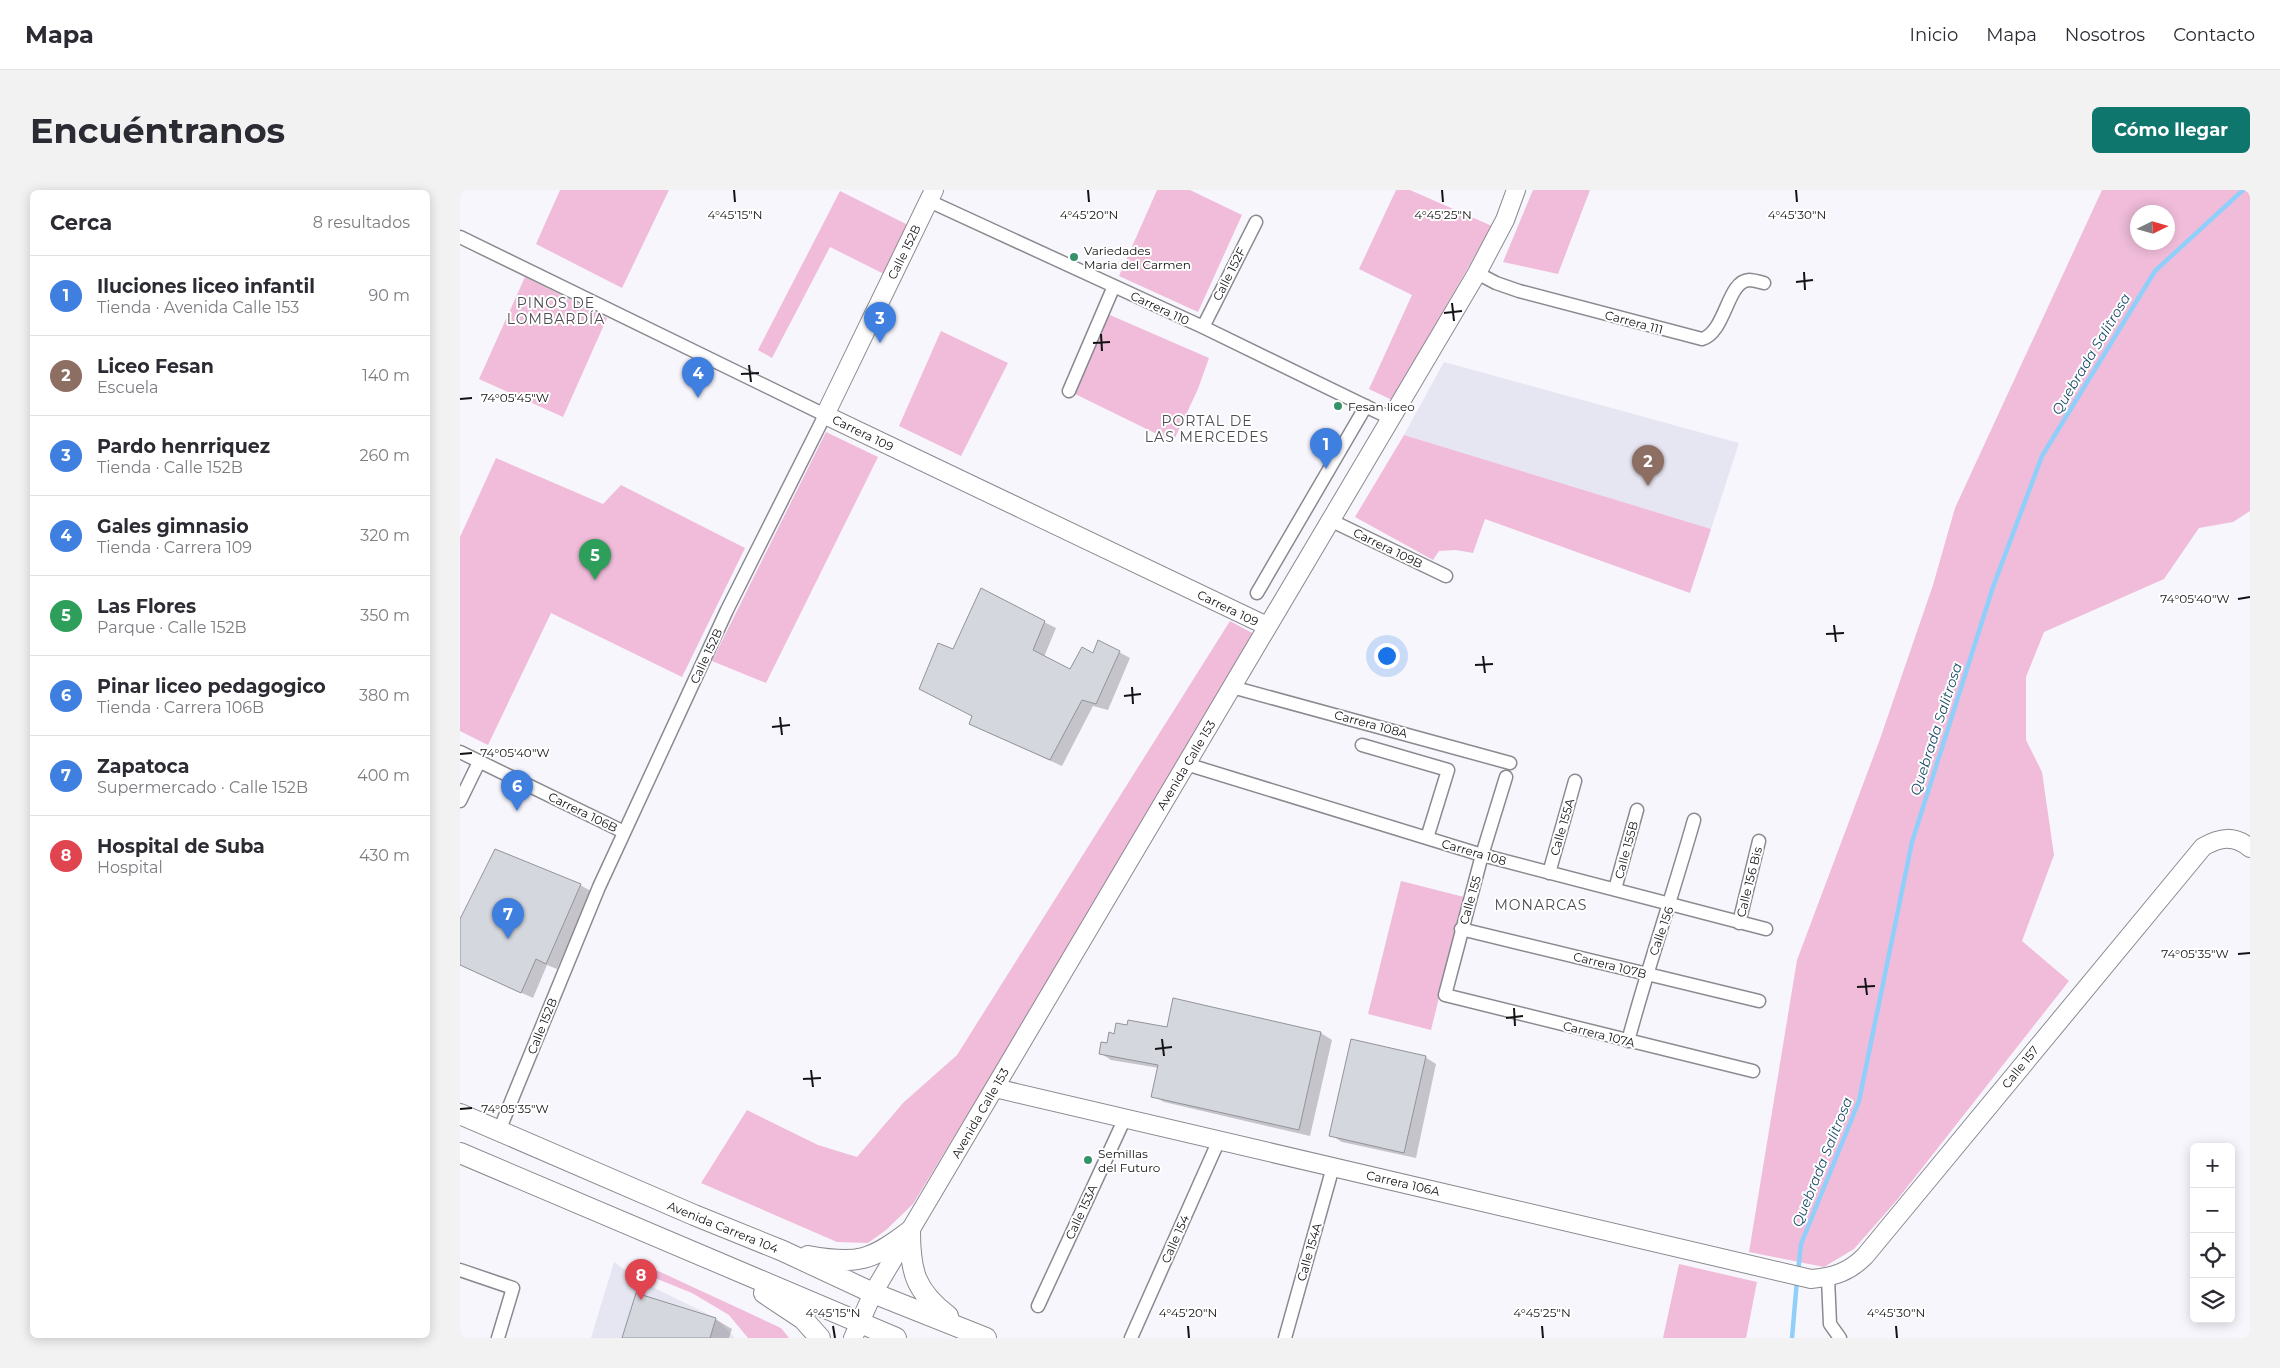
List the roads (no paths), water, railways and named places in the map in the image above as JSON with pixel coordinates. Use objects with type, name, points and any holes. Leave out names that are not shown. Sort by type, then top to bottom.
[{"type":"main road","name":"Avenida Carrera 104","points":[[460,1114],[694,1215],[783,1251],[873,1293],[986,1338]]},
{"type":"main road","points":[[460,1153],[725,1266],[856,1330],[896,1338]]},
{"type":"main road","points":[[783,1251],[834,1260],[858,1260],[878,1254],[910,1231]]},
{"type":"main road","points":[[910,1231],[912,1264],[920,1288],[929,1301],[963,1329]]},
{"type":"main road","points":[[725,1266],[803,1319],[820,1338]]},
{"type":"street","name":"Avenida Calle 153","points":[[856,1330],[873,1293],[1477,273],[1505,220],[1516,190]]},
{"type":"street","name":"Carrera 110","points":[[932,195],[1114,286],[1390,418]]},
{"type":"street","name":"Calle 152B","points":[[499,1131],[599,887],[624,832],[727,610],[825,415],[932,195]]},
{"type":"street","name":"Calle 152F","points":[[1203,327],[1256,222]]},
{"type":"street","name":"Carrera 109","points":[[460,237],[825,415],[1267,626]]},
{"type":"street","name":"Carrera 111","points":[[1477,273],[1496,283],[1519,291],[1702,339],[1712,334],[1737,286],[1749,280],[1764,283]]},
{"type":"street","points":[[1069,391],[1114,286]]},
{"type":"street","points":[[1257,593],[1366,406]]},
{"type":"street","name":"Carrera 109B","points":[[1330,520],[1446,576]]},
{"type":"street","name":"Carrera 108A","points":[[1232,687],[1455,746],[1510,763]]},
{"type":"street","points":[[1362,745],[1448,770],[1427,838]]},
{"type":"street","name":"Carrera 106B","points":[[460,752],[624,832]]},
{"type":"street","points":[[460,801],[479,762]]},
{"type":"street","name":"Carrera 108","points":[[1186,764],[1482,854],[1766,930]]},
{"type":"street","name":"Calle 155","points":[[1444,995],[1482,854],[1506,777]]},
{"type":"street","name":"Calle 155A","points":[[1549,873],[1575,781]]},
{"type":"street","name":"Calle 155B","points":[[1614,890],[1637,810]]},
{"type":"street","name":"Calle 156","points":[[1628,1041],[1646,974],[1670,905],[1694,820]]},
{"type":"street","name":"Calle 157","points":[[1820,1279],[1844,1273],[1865,1256],[2203,847],[2221,838],[2238,840],[2250,848]]},
{"type":"street","name":"Calle 156 Bis","points":[[1739,923],[1759,841]]},
{"type":"street","name":"Carrera 107B","points":[[1461,930],[1759,1001]]},
{"type":"street","name":"Carrera 107A","points":[[1444,995],[1753,1072]]},
{"type":"street","name":"Carrera 106A","points":[[995,1088],[1775,1271],[1820,1279]]},
{"type":"street","name":"Calle 153A","points":[[1038,1306],[1125,1118]]},
{"type":"street","name":"Calle 154","points":[[1132,1338],[1219,1140]]},
{"type":"street","name":"Calle 154A","points":[[1285,1338],[1333,1167]]},
{"type":"street","points":[[460,1270],[513,1288],[498,1338]]},
{"type":"street","points":[[1820,1279],[1830,1324],[1840,1338]]},
{"type":"waterway","name":"Quebrada Salitrosa","points":[[1798,1272],[1801,1244],[1859,1101],[1912,842],[1993,587],[2042,456],[2155,271],[2243,190]]},
{"type":"waterway","name":"Quebrada Salitrosa","points":[[1792,1338],[1797,1280]]},
{"type":"place","name":"Variedades Maria del Carmen","points":[[1074,257]]},
{"type":"place","name":"Pardo henrriquez","points":[[880,343]]},
{"type":"place","name":"Gales gimnasio","points":[[698,398]]},
{"type":"place","name":"Fesan liceo","points":[[1338,406]]},
{"type":"place","name":"Iluciones liceo infantil","points":[[1326,469]]},
{"type":"place","name":"Liceo Fesan","points":[[1648,486]]},
{"type":"place","name":"Las Flores","points":[[595,580]]},
{"type":"place","name":"Pinar liceo pedagogico","points":[[517,811]]},
{"type":"place","name":"Zapatoca","points":[[508,939]]},
{"type":"place","name":"Semillas del Futuro","points":[[1088,1160]]},
{"type":"place","name":"Hospital de Suba","points":[[641,1300]]},
{"type":"district","name":"PINOS DE LOMBARDÍA","points":[[556,312]]},
{"type":"district","name":"PORTAL DE LAS MERCEDES","points":[[1207,430]]},
{"type":"district","name":"MONARCAS","points":[[1541,905]]}]
